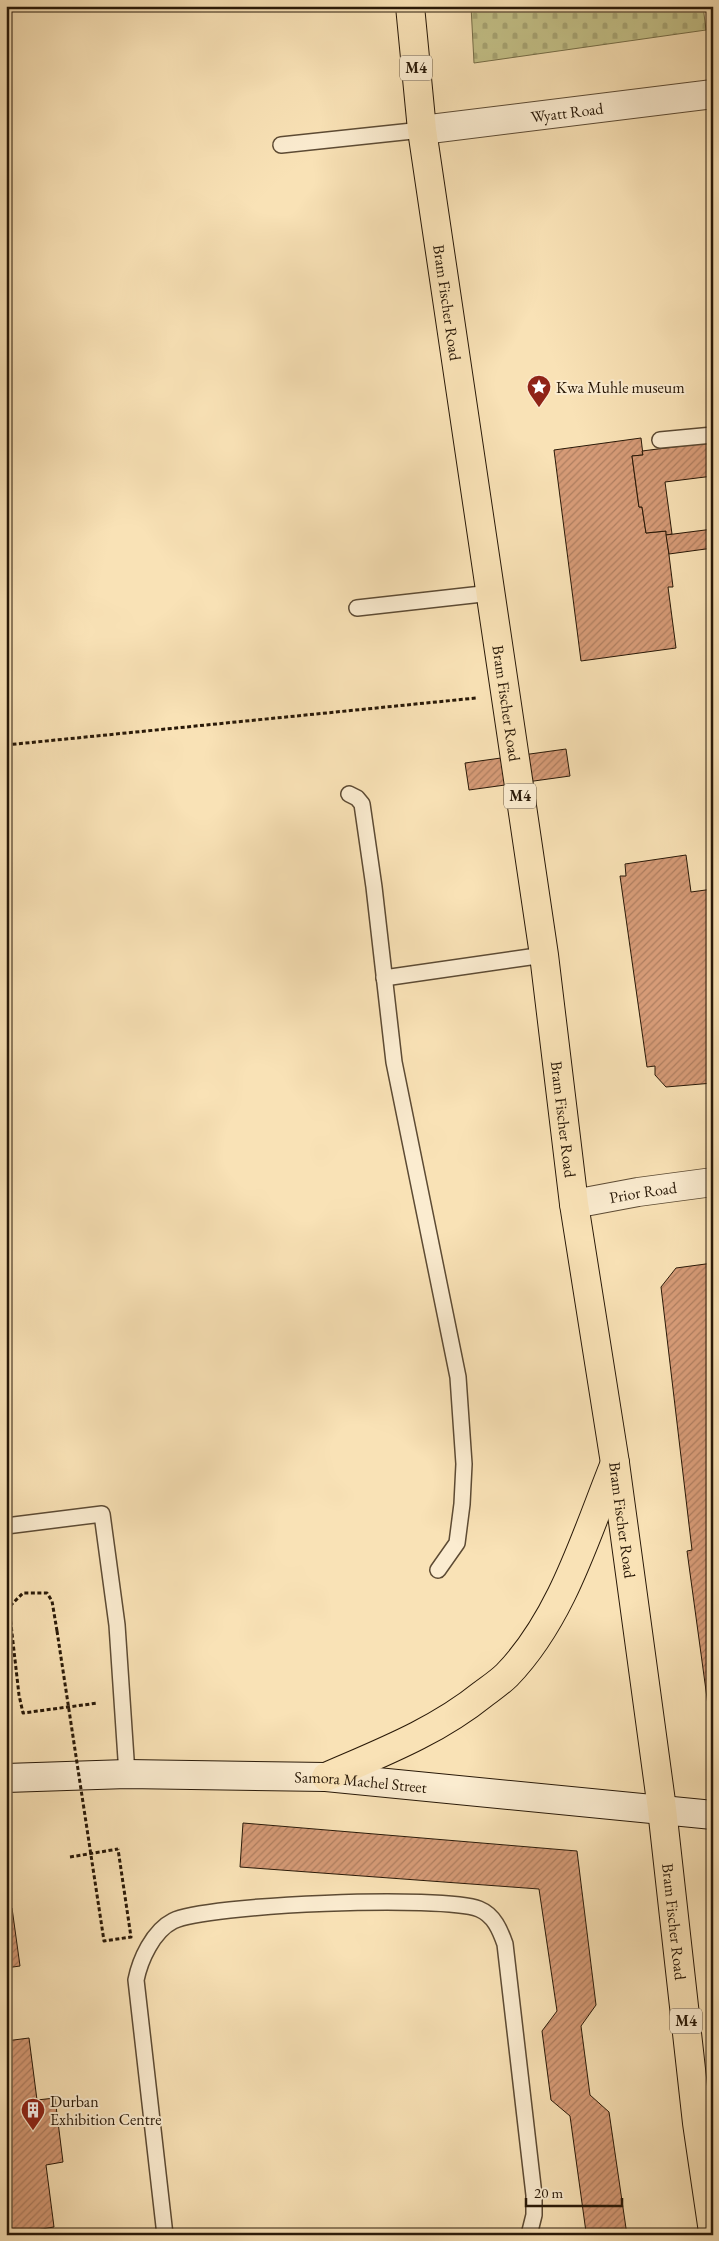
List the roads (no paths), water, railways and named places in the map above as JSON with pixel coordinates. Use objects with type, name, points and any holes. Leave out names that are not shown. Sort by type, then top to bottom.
[{"type":"highway","name":"Bram Fischer Road","points":[[410,6],[422,130],[491,593],[504,696],[544,955],[574,1204],[615,1463],[705,2126],[713,2232]]},
{"type":"highway","points":[[326,1777],[422,1735],[459,1714],[506,1676],[540,1633],[568,1579],[615,1463]]},
{"type":"main road","name":"Wyatt Road","points":[[422,130],[713,94]]},
{"type":"main road","name":"Prior Road","points":[[574,1204],[638,1192],[713,1182]]},
{"type":"main road","name":"Samora Machel Street","points":[[6,1778],[127,1774],[326,1777],[713,1815]]},
{"type":"lane","points":[[281,145],[422,130]]},
{"type":"lane","points":[[660,440],[713,434]]},
{"type":"lane","points":[[357,608],[491,593]]},
{"type":"lane","points":[[349,794],[357,798],[362,804],[394,1062],[458,1377],[464,1464],[457,1543],[438,1570]]},
{"type":"lane","points":[[384,978],[544,955]]},
{"type":"lane","points":[[6,1526],[102,1514],[117,1625],[127,1774]]},
{"type":"lane","points":[[165,2235],[136,1980],[139,1965],[154,1939],[172,1921],[189,1915],[264,1907],[416,1902],[459,1904],[479,1909],[491,1916],[505,1944],[534,2196],[534,2215],[529,2235]]},
{"type":"place","name":"Kwa Muhle museum","points":[[539,408]]},
{"type":"place","name":"Durban Exhibition Centre","points":[[33,2131]]}]
